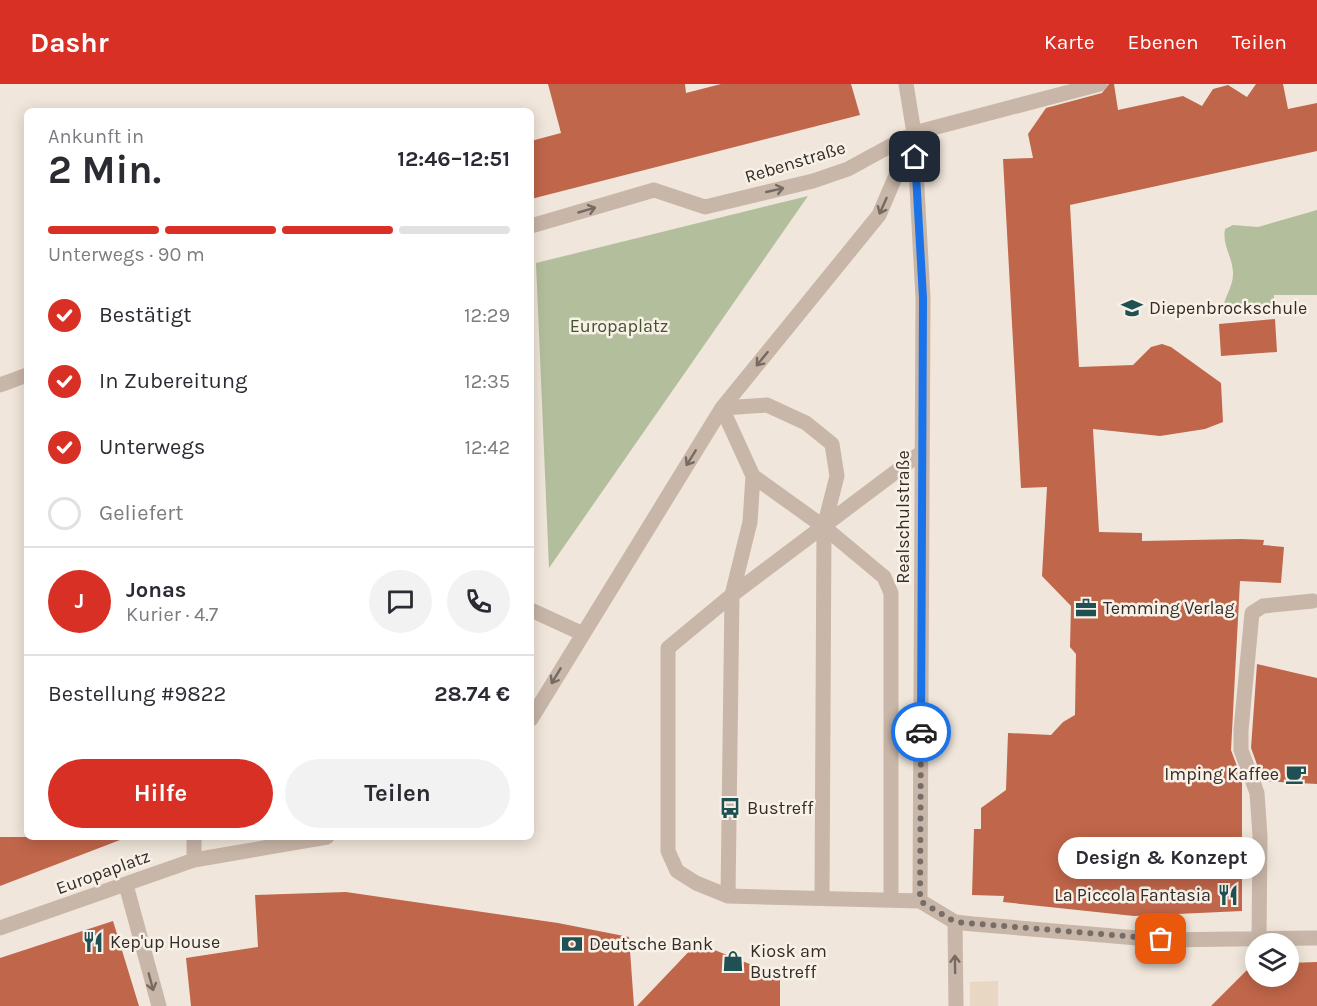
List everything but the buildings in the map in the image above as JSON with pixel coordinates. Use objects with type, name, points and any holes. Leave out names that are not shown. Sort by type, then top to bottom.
[{"type":"street","name":"Realschulstraße","points":[[906,84],[914,134],[923,298],[920,901]]},
{"type":"street","name":"Rebenstraße","points":[[534,225],[654,190],[705,207],[813,181],[848,169],[914,134],[1100,84]]},
{"type":"street","points":[[534,713],[722,408],[879,215],[914,134]]},
{"type":"street","points":[[0,385],[24,376]]},
{"type":"street","points":[[722,408],[767,405],[806,423],[832,444],[837,476],[824,527],[822,898]]},
{"type":"street","points":[[722,408],[753,476],[750,522],[732,595],[728,896]]},
{"type":"street","points":[[922,452],[732,595],[668,648],[668,851],[677,871],[728,896],[920,901],[955,922],[1161,939],[1245,939]]},
{"type":"street","points":[[753,476],[824,527],[884,577],[891,593],[891,900]]},
{"type":"street","points":[[1259,933],[1260,837],[1257,793],[1241,750],[1240,730],[1252,613],[1263,606],[1313,601]]},
{"type":"street","points":[[534,611],[582,633]]},
{"type":"street","points":[[194,840],[194,860]]},
{"type":"street","name":"Europaplatz","points":[[0,928],[194,860],[310,840]]},
{"type":"street","points":[[126,885],[159,1006]]},
{"type":"street","points":[[955,922],[956,1006]]},
{"type":"street","points":[[1299,938],[1317,938]]},
{"type":"green space","name":"Europaplatz","points":[[808,196],[549,568],[536,263]]},
{"type":"green space","points":[[1317,210],[1317,295],[1274,295],[1274,309],[1222,314],[1233,277],[1224,235],[1225,229],[1233,225],[1258,227]]},
{"type":"shaded area","points":[[998,981],[998,1006],[970,1006],[970,982]]},
{"type":"way so far","points":[[921,732],[920,901],[955,922],[1161,939]]},
{"type":"place","name":"Diepenbrockschule","points":[[1132,308]]},
{"type":"place","name":"Temming Verlag","points":[[1086,608]]},
{"type":"place","name":"Imping Kaffee","points":[[1296,774]]},
{"type":"place","name":"Bustreff","points":[[730,808]]},
{"type":"place","name":"La Piccola Fantasia","points":[[1228,895]]},
{"type":"place","name":"Design & Konzept","points":[[1161,939]]},
{"type":"place","name":"Kep'up House","points":[[93,942]]},
{"type":"place","name":"Deutsche Bank","points":[[572,944]]},
{"type":"place","name":"Kiosk am Bustreff","points":[[733,961]]},
{"type":"route","points":[[915,157],[923,298],[921,732]]}]
